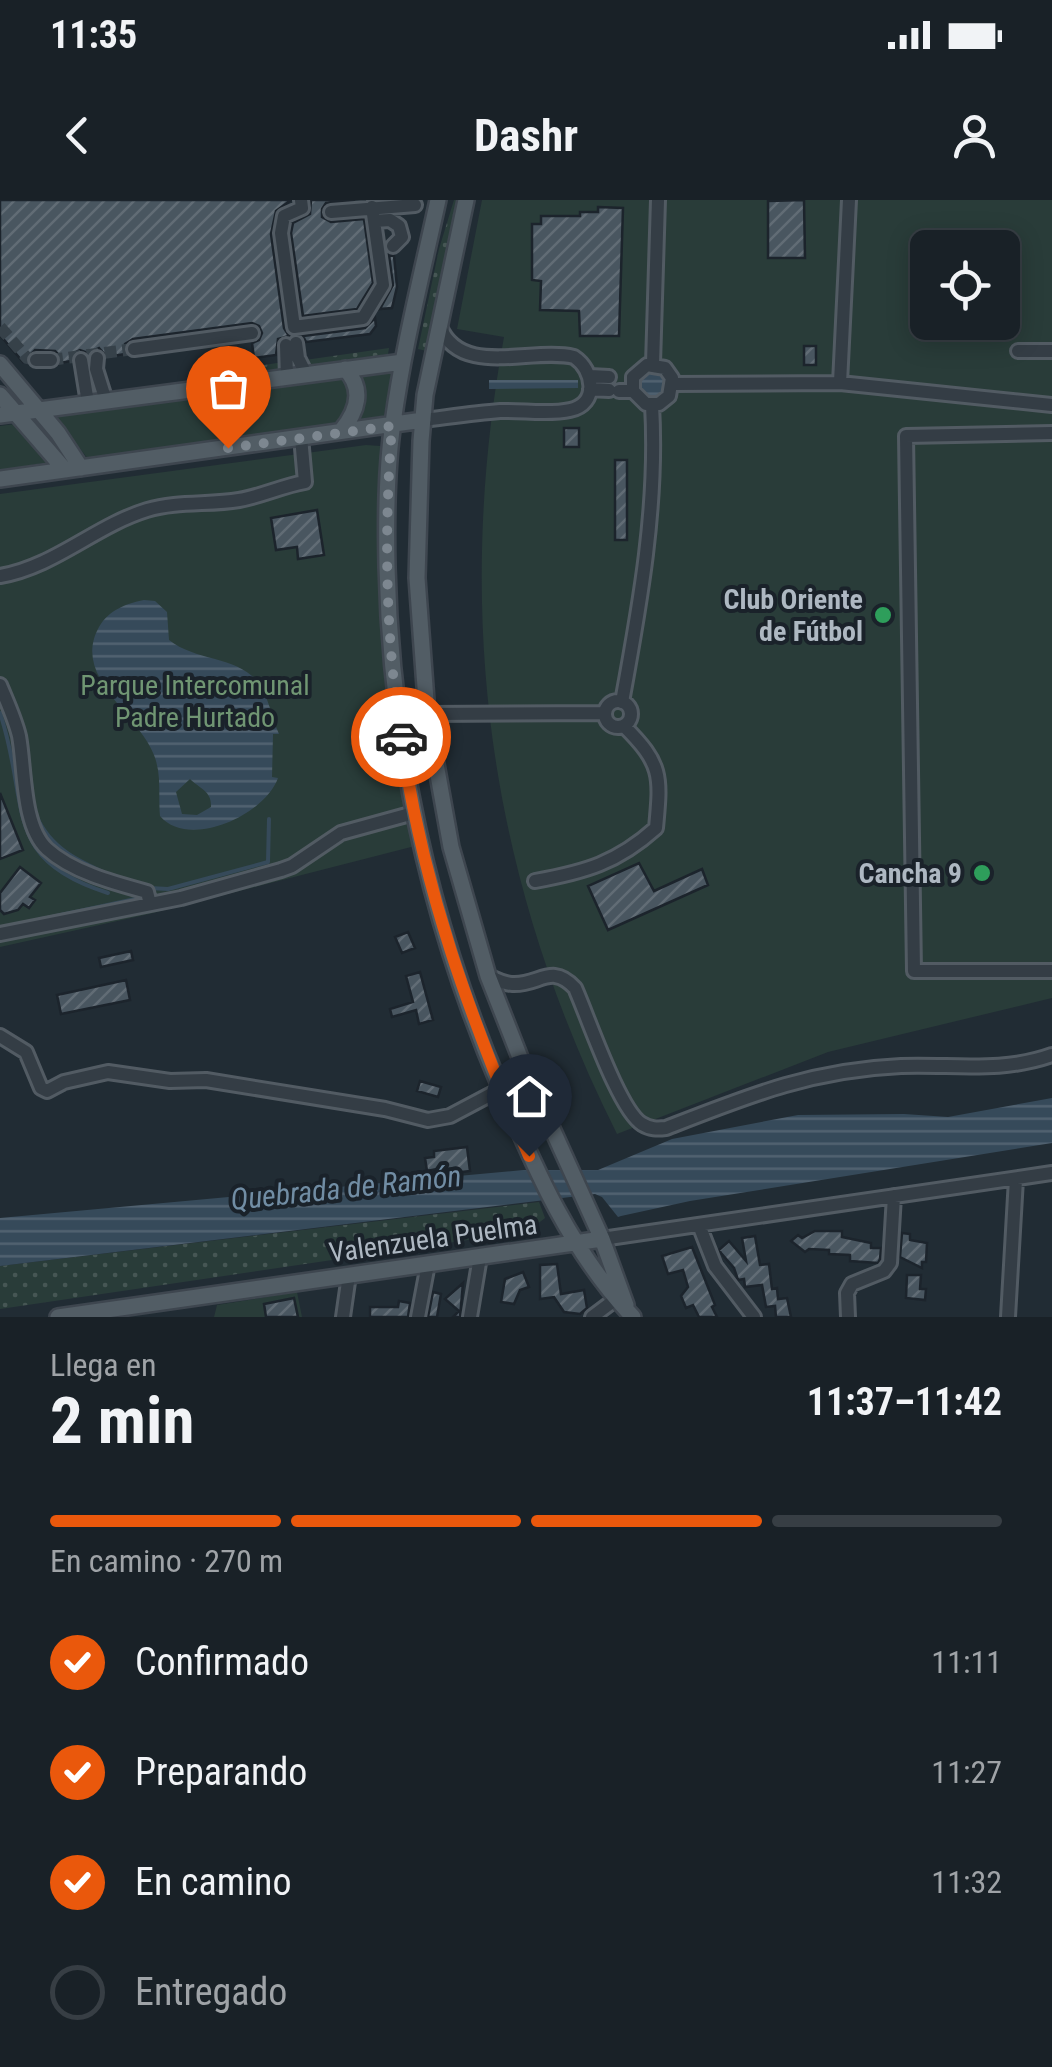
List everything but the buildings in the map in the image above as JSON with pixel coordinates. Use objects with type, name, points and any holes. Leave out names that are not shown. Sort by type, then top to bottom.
[{"type":"main road","points":[[438,200],[392,426],[387,522],[390,633],[398,723],[414,818],[452,959],[529,1156],[575,1243],[616,1300],[632,1315]]},
{"type":"main road","points":[[466,200],[422,420],[416,578],[427,714],[451,847],[488,976],[632,1315]]},
{"type":"main road","points":[[8,414],[403,362]]},
{"type":"main road","points":[[403,362],[425,395]]},
{"type":"main road","points":[[0,364],[75,454],[73,469]]},
{"type":"main road","points":[[341,432],[358,398],[356,384],[346,369]]},
{"type":"main road","points":[[0,395],[8,414],[73,469]]},
{"type":"main road","points":[[0,479],[422,420]]},
{"type":"main road","name":"Valenzuela Puelma","points":[[58,1317],[602,1239]]},
{"type":"street","points":[[653,364],[658,200]]},
{"type":"street","points":[[840,384],[849,200]]},
{"type":"street","points":[[373,214],[414,202],[432,226]]},
{"type":"street","points":[[301,204],[284,216],[281,233],[294,327],[363,318],[383,284],[373,214]]},
{"type":"street","points":[[330,212],[373,214],[390,220],[400,226],[402,237],[393,246]]},
{"type":"street","points":[[422,420],[498,411],[569,411],[580,405],[590,383],[584,365],[567,356],[466,354],[450,344],[440,328]]},
{"type":"street","points":[[134,349],[252,333]]},
{"type":"street","points":[[288,377],[291,344],[306,374]]},
{"type":"street","points":[[1018,351],[1052,352]]},
{"type":"street","points":[[97,358],[96,369],[106,400]]},
{"type":"street","points":[[82,360],[88,403]]},
{"type":"street","points":[[590,383],[620,384],[640,401],[652,405],[670,396],[673,384],[664,368],[653,364],[620,384]]},
{"type":"street","points":[[673,384],[840,384],[1052,405]]},
{"type":"street","points":[[624,726],[631,713],[622,702],[648,536],[652,405]]},
{"type":"street","points":[[1052,433],[906,436],[914,971],[1052,971]]},
{"type":"street","points":[[0,576],[28,570],[147,510],[235,500],[305,482],[301,437]]},
{"type":"street","points":[[0,685],[19,737],[30,816],[46,848],[82,869],[146,892],[150,904]]},
{"type":"street","points":[[604,713],[610,704],[622,702]]},
{"type":"street","points":[[427,714],[604,713]]},
{"type":"street","points":[[535,881],[579,874],[613,860],[656,828],[657,768],[650,754],[624,726],[612,726],[604,713]]},
{"type":"street","points":[[0,934],[181,898],[292,866],[340,833],[392,816],[410,814],[414,818]]},
{"type":"street","points":[[488,976],[513,985],[551,976],[566,978],[575,988],[624,1102],[640,1123],[654,1129],[807,1078],[901,1066],[1012,1066],[1052,1055]]},
{"type":"street","points":[[0,1036],[26,1052],[41,1088],[48,1090],[64,1082],[108,1072],[170,1082],[206,1080],[385,1109],[428,1120],[450,1116],[501,1089]]},
{"type":"street","name":"Valenzuela Puelma","points":[[602,1239],[1052,1173]]},
{"type":"street","points":[[1008,1317],[1016,1178]]},
{"type":"street","points":[[848,1317],[847,1293],[852,1284],[884,1271],[890,1264],[894,1196]]},
{"type":"street","points":[[699,1224],[722,1278],[754,1317]]},
{"type":"street","points":[[470,1317],[480,1257]]},
{"type":"street","points":[[418,1317],[428,1264]]},
{"type":"street","points":[[343,1317],[350,1275]]},
{"type":"street","points":[[592,1317],[616,1300]]},
{"type":"green space","points":[[454,200],[427,351],[418,349],[439,249]]},
{"type":"green space","points":[[482,200],[1052,200],[1052,998],[828,1052],[617,1134],[573,1038],[538,941],[512,844],[493,745],[484,645],[482,544],[489,441],[504,337],[457,329]]},
{"type":"green space","points":[[389,348],[388,354],[313,365],[305,360]]},
{"type":"green space","points":[[284,362],[278,369],[194,381],[193,376]]},
{"type":"green space","points":[[392,371],[384,416],[88,459],[54,415]]},
{"type":"green space","points":[[15,424],[51,462],[0,470],[0,426]]},
{"type":"green space","name":"Parque Intercomunal Padre Hurtado","points":[[380,446],[380,535],[415,846],[149,914],[0,947],[0,494]]},
{"type":"green space","points":[[539,1202],[545,1218],[528,1231],[0,1309],[0,1266]]},
{"type":"green space","points":[[297,1292],[302,1317],[214,1317],[217,1305]]},
{"type":"water","points":[[653,373],[662,377],[666,386],[662,395],[653,399],[644,395],[640,386],[644,377]]},
{"type":"water","points":[[489,380],[578,380],[578,388],[489,389]]},
{"type":"water","points":[[155,601],[167,612],[169,640],[248,673],[267,700],[279,734],[273,734],[272,777],[278,778],[258,804],[225,824],[189,830],[173,826],[160,816],[154,755],[110,694],[94,662],[93,645],[103,621],[124,606]],"holes":[[[190,779],[211,802],[211,807],[197,815],[182,814],[176,792]]]},
{"type":"water","name":"Quebrada de Ramón","points":[[1052,1098],[1052,1143],[690,1201],[618,1217],[595,1194],[0,1266],[0,1218],[524,1170],[598,1170],[672,1139],[798,1115],[948,1117]]},
{"type":"waterway","points":[[10,694],[18,713]]},
{"type":"waterway","points":[[0,713],[25,825],[35,846],[50,864],[108,893]]},
{"type":"waterway","points":[[29,766],[32,791]]},
{"type":"waterway","points":[[36,815],[58,846],[112,876]]},
{"type":"waterway","points":[[149,888],[168,889],[268,862],[269,819]]},
{"type":"waterway","points":[[0,928],[140,898]]},
{"type":"tunnel","points":[[0,327],[27,358],[36,360]]},
{"type":"tunnel","points":[[51,360],[134,349]]},
{"type":"way so far","points":[[228,448],[392,426],[388,592],[401,737]]},
{"type":"place","name":"Club Oriente de Fútbol","points":[[883,615]]},
{"type":"place","name":"Cancha 9","points":[[982,873]]},
{"type":"route","points":[[401,737],[425,866],[452,959],[484,1050],[529,1156]]}]
